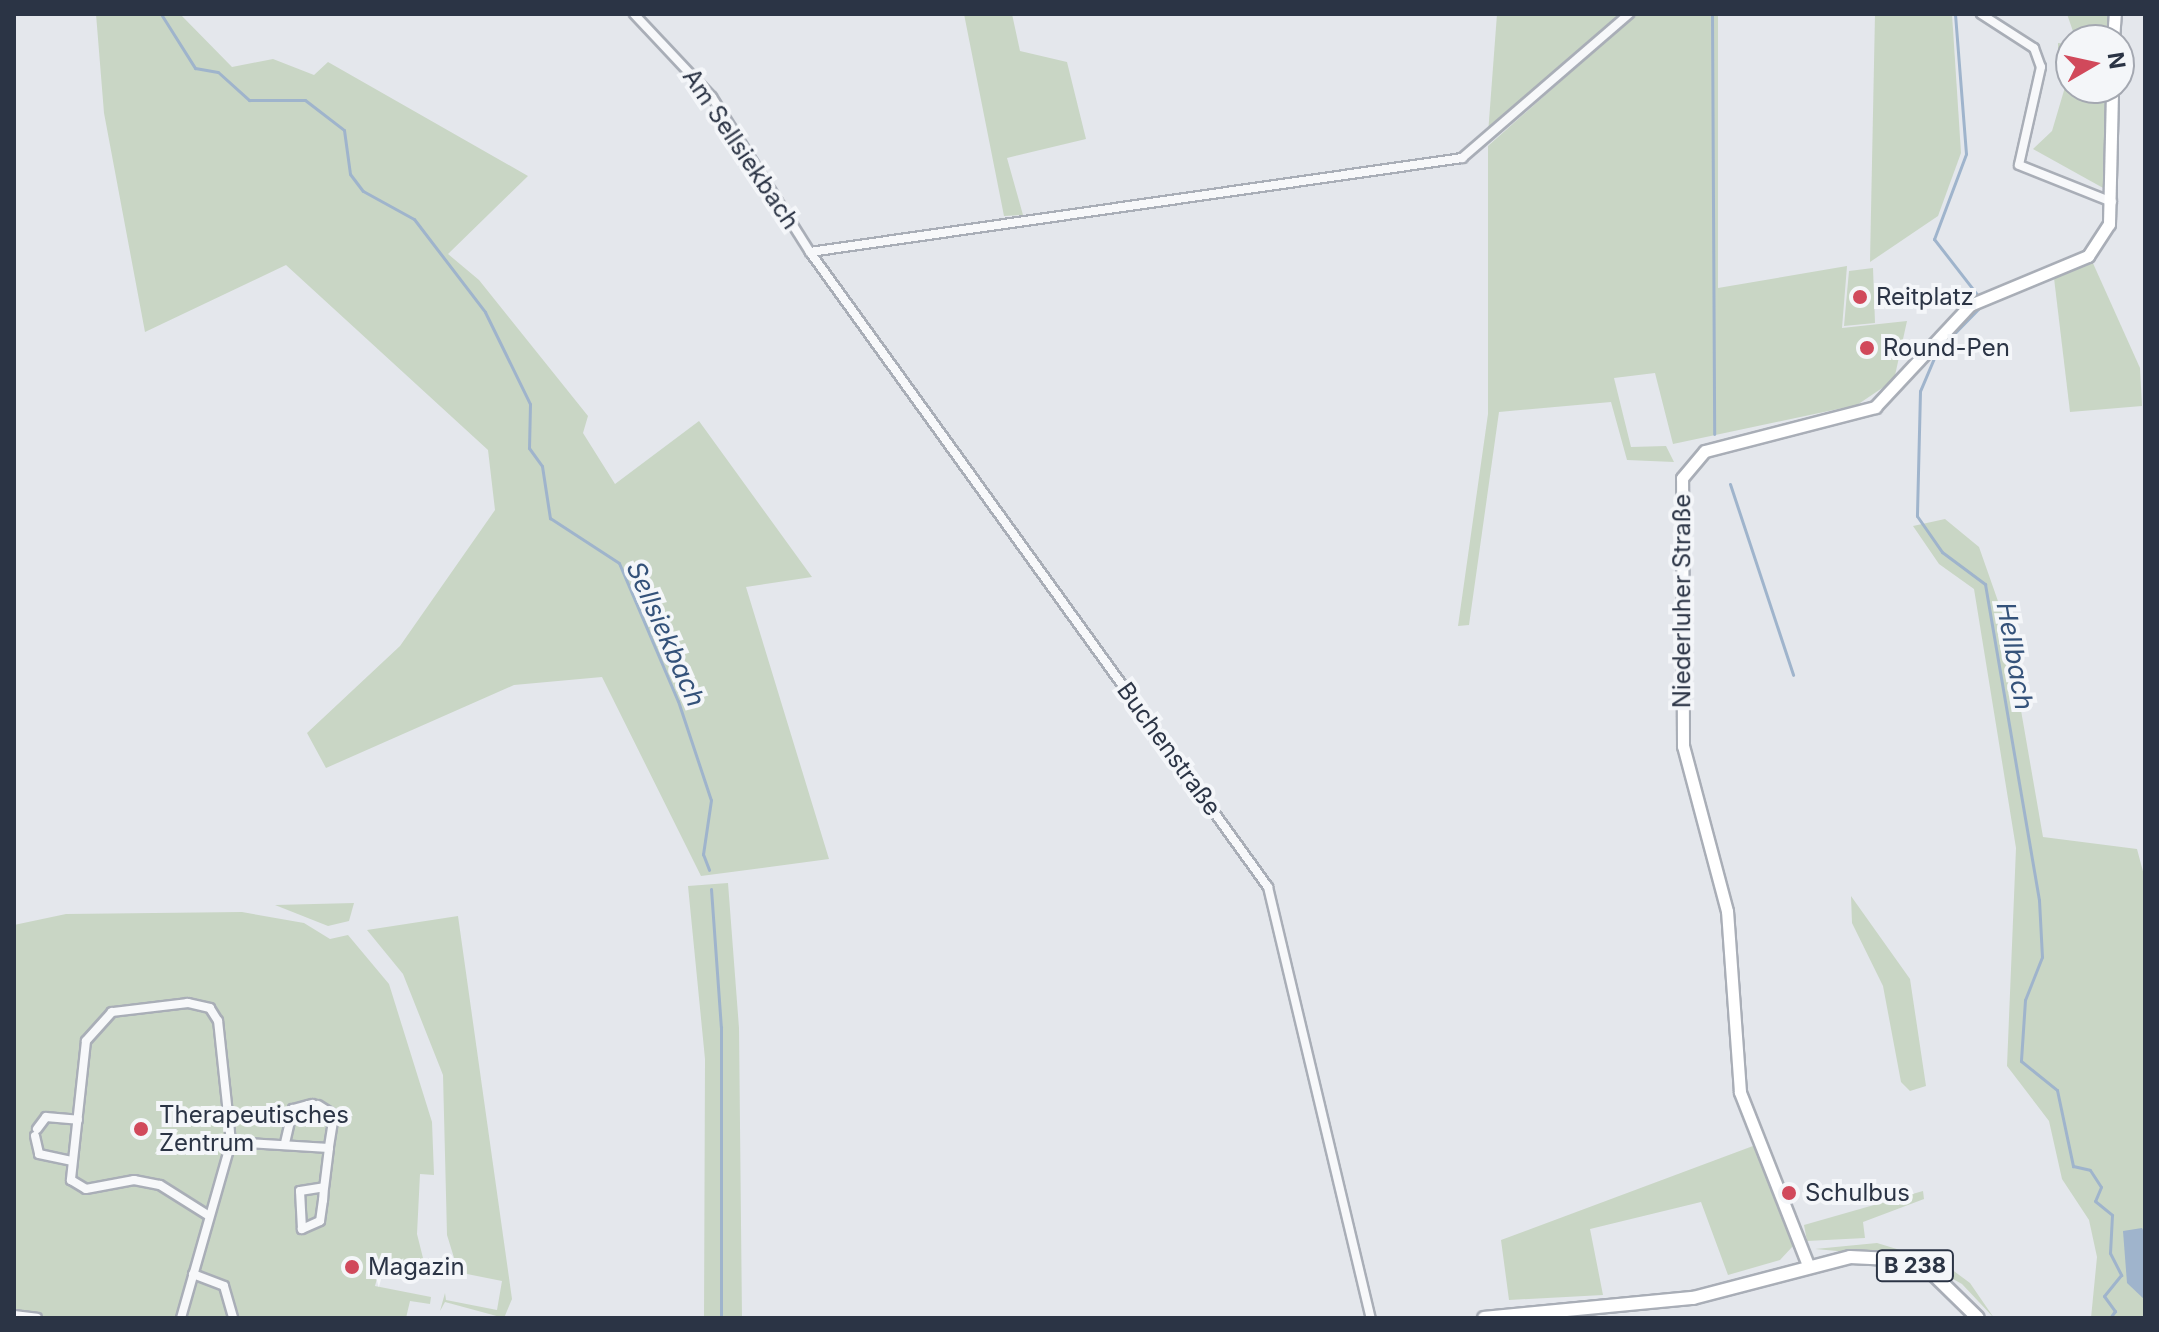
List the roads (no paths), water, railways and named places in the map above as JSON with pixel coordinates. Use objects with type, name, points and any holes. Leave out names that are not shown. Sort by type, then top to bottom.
[{"type":"main road","name":"B 238","points":[[1484,1318],[1693,1298],[1808,1265],[1850,1257],[1913,1265],[1945,1282],[1978,1318]]},
{"type":"street","name":"Am Sellsiekbach","points":[[634,14],[712,97],[810,252]]},
{"type":"street","points":[[810,252],[1462,158],[1629,14]]},
{"type":"street","points":[[1981,14],[2034,48],[2041,67],[2019,165],[2112,202]]},
{"type":"street","name":"Niederluher Straße","points":[[1808,1265],[1740,1092],[1727,911],[1683,746],[1682,478],[1705,451],[1885,401],[1970,305],[1986,295],[2088,256],[2107,232],[2112,202],[2112,104]]},
{"type":"street","name":"Buchenstraße","points":[[810,252],[1268,887],[1371,1318]]},
{"type":"street","points":[[181,1318],[231,1142],[218,1021],[202,1004],[126,1010],[98,1020],[86,1041],[71,1180],[80,1187],[145,1181],[173,1189],[209,1216]]},
{"type":"street","points":[[285,1143],[293,1109],[315,1105],[334,1115],[319,1225],[302,1229],[300,1191],[324,1187]]},
{"type":"street","points":[[71,1161],[39,1154],[36,1133],[46,1117],[78,1120]]},
{"type":"street","points":[[231,1142],[329,1148]]},
{"type":"street","points":[[193,1274],[224,1286],[233,1318]]},
{"type":"street","points":[[14,1315],[37,1318]]},
{"type":"water","points":[[2142,1228],[2145,1234],[2145,1300],[2127,1283],[2123,1231]]},
{"type":"waterway","name":"Sellsiekbach","points":[[161,14],[195,68],[218,72],[249,100],[305,100],[344,130],[350,174],[363,191],[414,219],[485,312],[530,404],[529,448],[542,466],[550,518],[619,563],[678,701],[711,800],[703,854],[709,870]]},
{"type":"waterway","points":[[1712,14],[1714,434]]},
{"type":"waterway","name":"Hellbach","points":[[1955,14],[1966,154],[1934,239],[1979,297]]},
{"type":"waterway","name":"Hellbach","points":[[1984,303],[1937,351],[1920,391],[1917,516],[1942,552],[1985,584],[2039,900],[2042,957],[2025,1000],[2021,1061],[2057,1090],[2073,1166],[2090,1170],[2101,1187],[2095,1201],[2112,1215],[2110,1253],[2121,1275],[2104,1296],[2115,1311],[2110,1318]]},
{"type":"waterway","points":[[1730,484],[1793,675]]},
{"type":"waterway","name":"Sellsiekbach","points":[[711,889],[721,1027],[721,1318]]},
{"type":"place","name":"Reitplatz","points":[[1860,297]]},
{"type":"place","name":"Round-Pen","points":[[1867,348]]},
{"type":"place","name":"Therapeutisches Zentrum","points":[[141,1129]]},
{"type":"place","name":"Schulbus","points":[[1789,1193]]},
{"type":"place","name":"Magazin","points":[[352,1267]]}]
